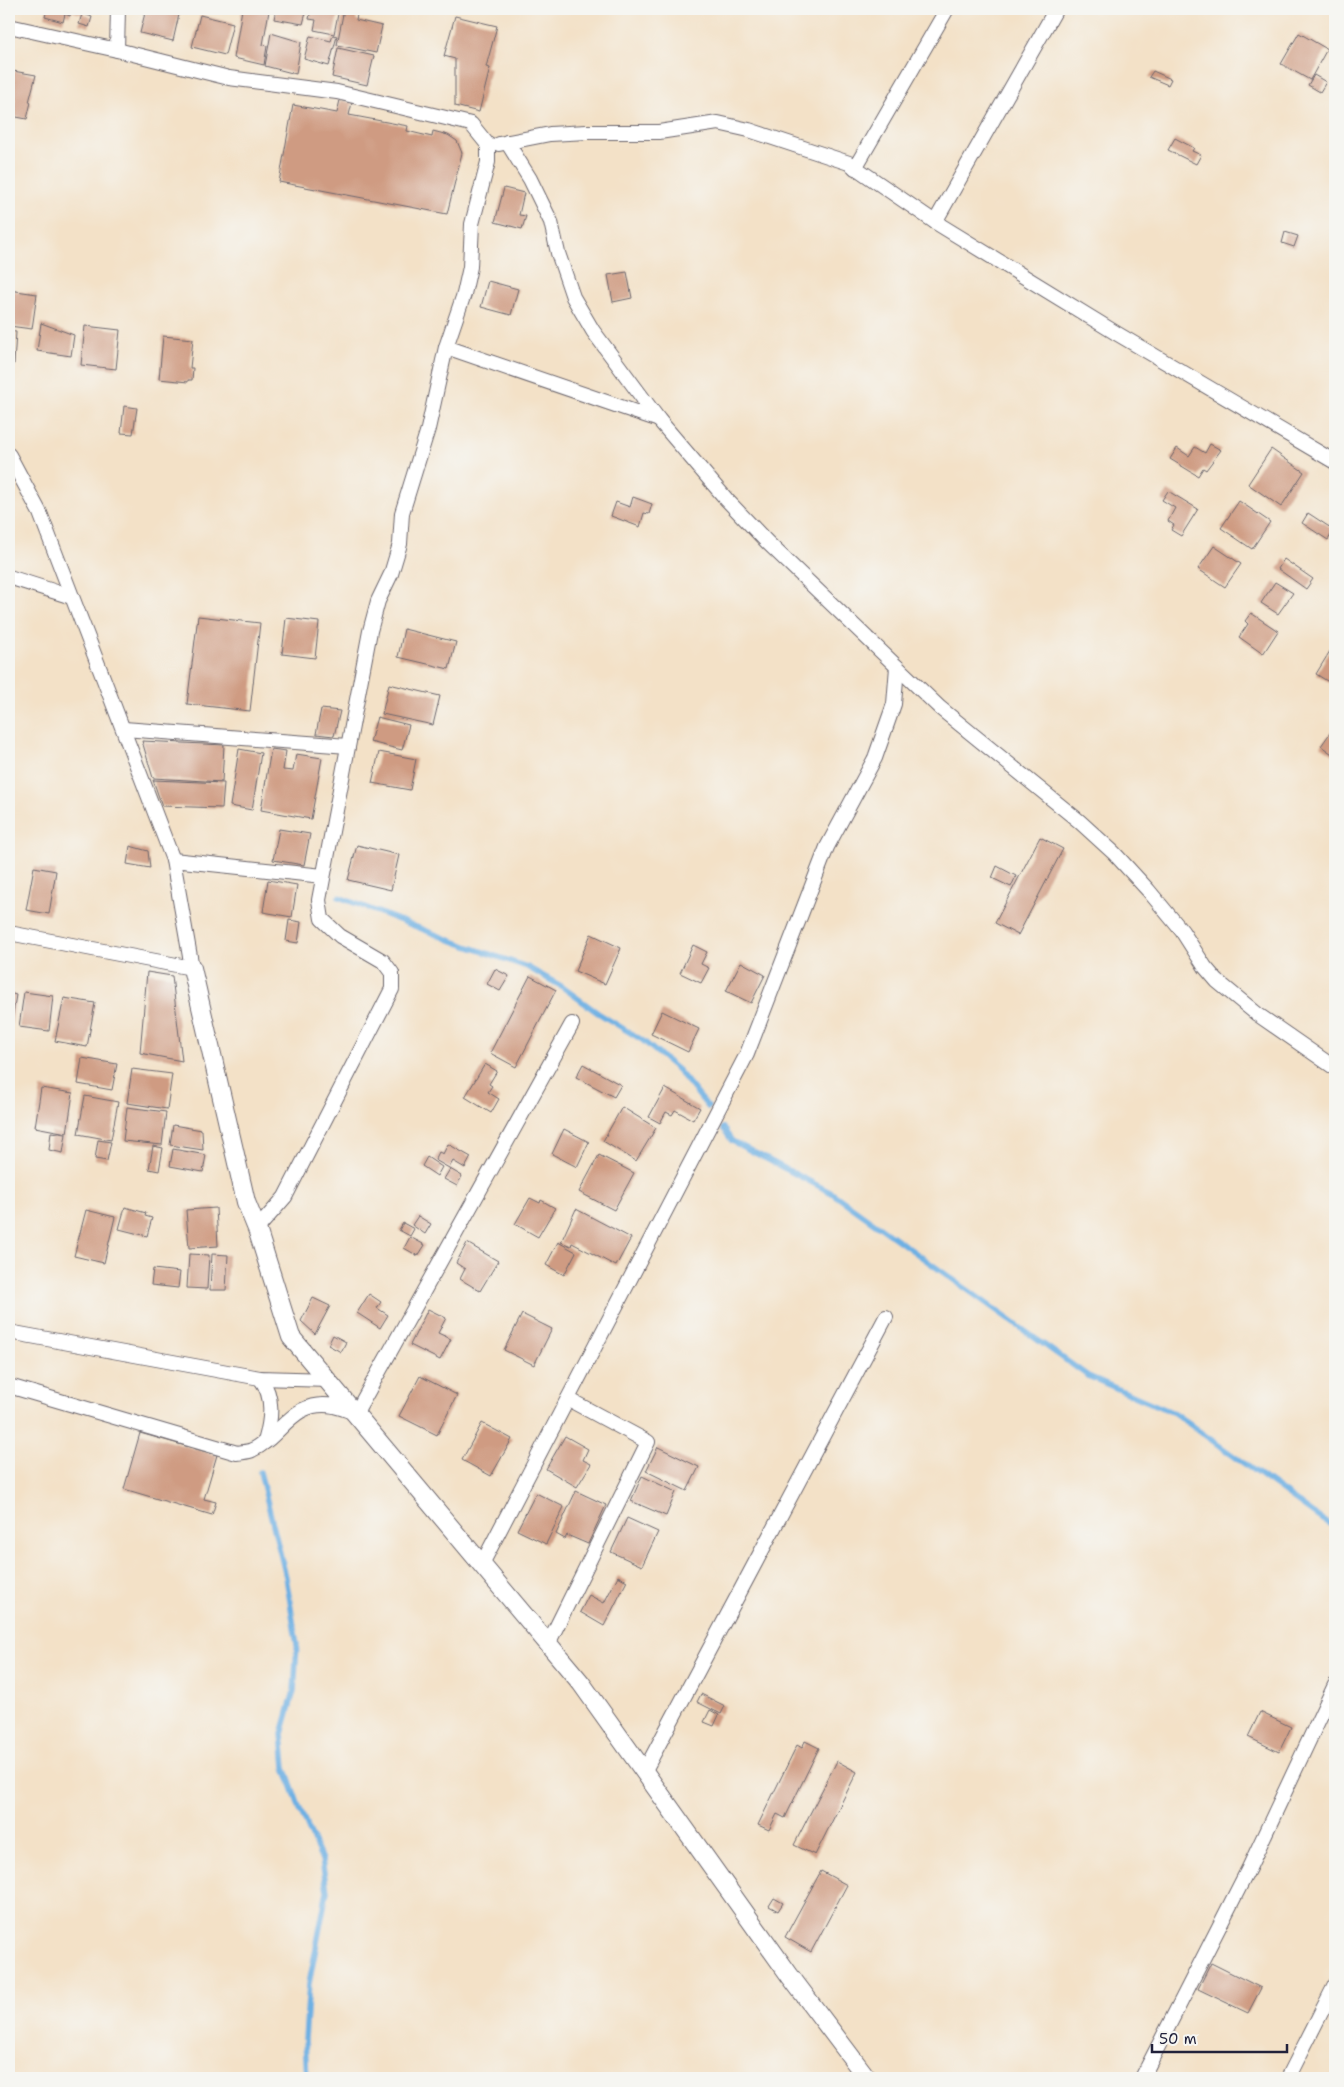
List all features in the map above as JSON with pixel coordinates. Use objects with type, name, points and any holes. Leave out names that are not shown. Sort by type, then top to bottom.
[{"type":"street","points":[[117,50],[118,9]]},
{"type":"street","points":[[854,168],[947,9]]},
{"type":"street","points":[[936,222],[1056,9]]},
{"type":"street","points":[[9,26],[229,78],[337,92],[471,124],[488,145],[488,162],[472,224],[470,267],[464,294],[446,347],[428,429],[402,513],[400,544],[391,574],[378,601],[370,631],[319,900],[322,920],[340,936],[383,961],[392,973],[392,989],[285,1197],[257,1229]]},
{"type":"street","points":[[488,145],[550,134],[659,132],[718,124],[749,130],[849,163],[936,222],[1116,333],[1335,462]]},
{"type":"street","points":[[508,142],[530,179],[551,222],[558,253],[573,297],[593,331],[658,420],[703,474],[768,542],[940,708],[1079,821],[1114,853],[1182,930],[1205,968],[1217,981],[1257,1014],[1335,1068]]},
{"type":"street","points":[[446,347],[658,420]]},
{"type":"street","points":[[9,455],[40,513],[173,860],[192,968],[246,1202],[257,1229],[291,1337],[329,1380],[581,1683],[790,1976],[867,2078]]},
{"type":"street","points":[[9,577],[72,597]]},
{"type":"street","points":[[482,1564],[747,1054],[827,847],[874,758],[894,704],[897,667]]},
{"type":"street","points":[[124,729],[348,746]]},
{"type":"street","points":[[173,860],[323,876]]},
{"type":"street","points":[[9,933],[192,968]]},
{"type":"street","points":[[356,1413],[572,1024]]},
{"type":"street","points":[[644,1772],[886,1317]]},
{"type":"street","points":[[9,1332],[260,1378],[329,1380]]},
{"type":"street","points":[[260,1378],[265,1384],[270,1400],[271,1413],[265,1443]]},
{"type":"street","points":[[9,1386],[237,1453],[251,1451],[265,1443],[289,1418],[307,1409],[320,1406],[334,1406],[356,1413]]},
{"type":"street","points":[[548,1644],[648,1442],[568,1399]]},
{"type":"street","points":[[1142,2078],[1249,1868],[1335,1685]]},
{"type":"street","points":[[1288,2078],[1335,1985]]},
{"type":"building","points":[[47,9],[85,9],[84,14],[92,17],[89,27],[79,24],[82,14],[71,11],[70,16],[65,14],[63,22],[45,17]]},
{"type":"building","points":[[146,9],[180,10],[173,41],[140,33]]},
{"type":"building","points":[[242,9],[269,11],[263,45],[267,46],[264,65],[234,58]]},
{"type":"building","points":[[276,9],[307,9],[303,24],[274,19]]},
{"type":"building","points":[[311,9],[339,9],[334,34],[314,30],[316,20],[309,19]]},
{"type":"building","points":[[344,9],[358,9],[356,20],[382,26],[376,53],[337,45]]},
{"type":"building","points":[[200,15],[233,23],[225,55],[192,47]]},
{"type":"building","points":[[455,16],[497,26],[486,67],[490,68],[479,112],[455,106],[455,59],[444,56]]},
{"type":"building","points":[[271,33],[301,42],[296,74],[265,66]]},
{"type":"building","points":[[1299,33],[1327,49],[1310,80],[1281,64]]},
{"type":"building","points":[[333,35],[337,36],[329,66],[304,59],[310,36],[331,41]]},
{"type":"building","points":[[338,48],[374,56],[367,85],[332,77]]},
{"type":"building","points":[[13,71],[36,75],[27,119],[11,116],[15,99],[9,95]]},
{"type":"building","points":[[1153,71],[1171,79],[1168,85],[1149,77]]},
{"type":"building","points":[[1314,75],[1326,82],[1320,92],[1308,85]]},
{"type":"building","points":[[340,100],[352,103],[349,115],[408,126],[407,131],[432,137],[433,131],[448,135],[457,141],[462,153],[447,214],[279,182],[293,105],[337,113]]},
{"type":"building","points":[[1175,138],[1194,148],[1192,151],[1201,155],[1196,164],[1168,150]]},
{"type":"building","points":[[504,188],[524,193],[519,215],[526,216],[522,229],[495,222]]},
{"type":"building","points":[[1285,232],[1298,236],[1294,247],[1282,243]]},
{"type":"building","points":[[627,272],[632,298],[613,302],[608,275]]},
{"type":"building","points":[[488,281],[518,289],[511,315],[481,307]]},
{"type":"building","points":[[9,290],[37,294],[32,329],[9,326]]},
{"type":"building","points":[[41,323],[74,335],[71,356],[37,351]]},
{"type":"building","points":[[85,326],[120,330],[116,369],[81,365]]},
{"type":"building","points":[[9,331],[16,332],[14,364],[9,364]]},
{"type":"building","points":[[163,336],[193,339],[190,368],[193,368],[192,380],[188,380],[188,382],[159,379]]},
{"type":"building","points":[[124,406],[137,408],[133,434],[121,433]]},
{"type":"building","points":[[1210,444],[1221,450],[1206,470],[1203,468],[1198,476],[1170,459],[1177,448],[1189,456],[1195,447],[1205,453]]},
{"type":"building","points":[[1271,449],[1304,472],[1281,507],[1248,484]]},
{"type":"building","points":[[1168,491],[1198,509],[1181,536],[1171,530],[1174,525],[1168,521],[1175,508],[1162,500]]},
{"type":"building","points":[[633,497],[652,504],[649,514],[644,513],[640,527],[611,516],[616,502],[630,507]]},
{"type":"building","points":[[1239,501],[1270,522],[1252,549],[1221,528]]},
{"type":"building","points":[[1308,513],[1334,530],[1328,540],[1302,523]]},
{"type":"building","points":[[1214,546],[1241,564],[1225,587],[1198,569]]},
{"type":"building","points":[[1284,559],[1313,579],[1306,589],[1278,569]]},
{"type":"building","points":[[1275,582],[1293,593],[1278,614],[1261,603]]},
{"type":"building","points":[[1251,613],[1278,631],[1263,654],[1239,637],[1248,624],[1245,621]]},
{"type":"building","points":[[198,616],[260,623],[250,711],[187,704]]},
{"type":"building","points":[[286,618],[319,622],[315,658],[282,654]]},
{"type":"building","points":[[404,629],[456,642],[449,669],[398,657]]},
{"type":"building","points":[[1330,651],[1335,655],[1335,686],[1316,674]]},
{"type":"building","points":[[389,684],[440,696],[433,725],[382,714]]},
{"type":"building","points":[[321,709],[340,711],[334,736],[316,734]]},
{"type":"building","points":[[377,717],[409,725],[402,750],[370,742]]},
{"type":"building","points":[[1335,726],[1335,756],[1321,746]]},
{"type":"building","points":[[142,741],[224,745],[222,782],[153,778]]},
{"type":"building","points":[[239,749],[261,753],[252,810],[230,806]]},
{"type":"building","points":[[271,749],[286,751],[283,770],[293,771],[296,754],[322,758],[311,819],[261,810]]},
{"type":"building","points":[[379,752],[416,759],[410,790],[372,783]]},
{"type":"building","points":[[153,780],[224,783],[222,808],[162,806]]},
{"type":"building","points":[[279,829],[310,834],[304,865],[273,860]]},
{"type":"building","points":[[1040,837],[1063,849],[1018,935],[995,923]]},
{"type":"building","points":[[357,845],[399,855],[391,890],[348,880]]},
{"type":"building","points":[[130,846],[148,851],[150,868],[127,864]]},
{"type":"building","points":[[997,866],[1016,876],[1011,887],[992,878]]},
{"type":"building","points":[[34,867],[56,871],[49,914],[26,910]]},
{"type":"building","points":[[268,880],[297,885],[292,917],[263,912]]},
{"type":"building","points":[[289,920],[301,922],[298,943],[286,941]]},
{"type":"building","points":[[591,934],[621,948],[605,984],[575,971]]},
{"type":"building","points":[[693,945],[707,952],[701,964],[709,968],[701,983],[680,973]]},
{"type":"building","points":[[741,962],[765,975],[751,1003],[726,991]]},
{"type":"building","points":[[495,969],[509,976],[500,991],[487,984]]},
{"type":"building","points":[[147,972],[172,976],[182,1061],[140,1053]]},
{"type":"building","points":[[530,976],[556,990],[516,1067],[490,1053]]},
{"type":"building","points":[[24,992],[53,996],[49,1031],[19,1027]]},
{"type":"building","points":[[9,993],[16,995],[10,1031],[9,1031]]},
{"type":"building","points":[[64,998],[95,1003],[87,1047],[55,1041]]},
{"type":"building","points":[[662,1011],[699,1029],[688,1052],[651,1034]]},
{"type":"building","points":[[82,1058],[117,1064],[112,1090],[78,1084]]},
{"type":"building","points":[[485,1064],[497,1071],[489,1084],[492,1086],[488,1092],[499,1099],[491,1113],[465,1097]]},
{"type":"building","points":[[583,1064],[621,1085],[614,1097],[576,1077]]},
{"type":"building","points":[[132,1069],[172,1074],[167,1109],[127,1103]]},
{"type":"building","points":[[41,1088],[73,1093],[67,1133],[35,1127]]},
{"type":"building","points":[[665,1088],[700,1108],[693,1120],[675,1110],[672,1115],[666,1112],[660,1123],[649,1117]]},
{"type":"building","points":[[85,1096],[118,1102],[111,1140],[78,1134]]},
{"type":"building","points":[[127,1107],[166,1112],[162,1145],[123,1141]]},
{"type":"building","points":[[622,1107],[656,1128],[636,1161],[603,1141]]},
{"type":"building","points":[[173,1125],[202,1130],[203,1150],[170,1145]]},
{"type":"building","points":[[564,1129],[589,1142],[577,1167],[552,1154]]},
{"type":"building","points":[[51,1132],[66,1134],[63,1153],[49,1150]]},
{"type":"building","points":[[98,1140],[111,1142],[107,1161],[95,1159]]},
{"type":"building","points":[[448,1144],[471,1157],[465,1168],[453,1161],[449,1168],[435,1160],[439,1152],[443,1154]]},
{"type":"building","points":[[153,1146],[163,1148],[159,1171],[149,1169]]},
{"type":"building","points":[[173,1149],[206,1155],[203,1172],[170,1166]]},
{"type":"building","points":[[599,1155],[634,1173],[614,1210],[579,1192]]},
{"type":"building","points":[[427,1157],[442,1167],[437,1176],[422,1166]]},
{"type":"building","points":[[450,1169],[462,1176],[457,1186],[444,1179]]},
{"type":"building","points":[[530,1198],[540,1203],[541,1200],[555,1208],[538,1237],[515,1224]]},
{"type":"building","points":[[125,1207],[146,1213],[145,1216],[152,1218],[147,1236],[119,1229]]},
{"type":"building","points":[[216,1208],[218,1246],[189,1248],[186,1210]]},
{"type":"building","points":[[576,1209],[631,1238],[616,1266],[572,1243],[571,1246],[561,1242]]},
{"type":"building","points":[[86,1210],[115,1217],[104,1263],[74,1256]]},
{"type":"building","points":[[418,1216],[431,1224],[425,1234],[412,1225]]},
{"type":"building","points":[[403,1223],[414,1229],[410,1236],[399,1230]]},
{"type":"building","points":[[410,1237],[425,1245],[418,1256],[404,1248]]},
{"type":"building","points":[[558,1242],[576,1252],[564,1275],[546,1265]]},
{"type":"building","points":[[467,1243],[498,1261],[480,1291],[460,1279],[465,1269],[456,1263]]},
{"type":"building","points":[[189,1254],[209,1255],[207,1289],[187,1288]]},
{"type":"building","points":[[212,1254],[228,1255],[226,1290],[210,1290]]},
{"type":"building","points":[[153,1269],[180,1272],[178,1288],[151,1285]]},
{"type":"building","points":[[369,1294],[381,1302],[377,1308],[388,1315],[380,1328],[357,1313]]},
{"type":"building","points":[[313,1298],[330,1306],[315,1334],[301,1321]]},
{"type":"building","points":[[428,1309],[446,1318],[438,1333],[451,1339],[440,1360],[410,1345]]},
{"type":"building","points":[[522,1314],[552,1329],[534,1365],[504,1350]]},
{"type":"building","points":[[333,1335],[346,1342],[341,1352],[328,1345]]},
{"type":"building","points":[[420,1376],[457,1395],[437,1435],[399,1416]]},
{"type":"building","points":[[482,1423],[512,1439],[491,1476],[462,1460]]},
{"type":"building","points":[[140,1433],[217,1455],[204,1499],[216,1502],[212,1515],[124,1489]]},
{"type":"building","points":[[565,1436],[588,1449],[583,1460],[591,1464],[577,1487],[546,1469]]},
{"type":"building","points":[[658,1447],[699,1467],[687,1491],[646,1471]]},
{"type":"building","points":[[642,1476],[676,1492],[666,1516],[631,1501]]},
{"type":"building","points":[[576,1491],[606,1505],[588,1544],[567,1535],[565,1539],[556,1534]]},
{"type":"building","points":[[536,1493],[564,1507],[546,1544],[517,1530]]},
{"type":"building","points":[[627,1518],[658,1532],[642,1566],[611,1552]]},
{"type":"building","points":[[618,1576],[627,1581],[604,1626],[580,1612],[589,1595],[604,1603]]},
{"type":"building","points":[[701,1694],[725,1706],[721,1714],[697,1702]]},
{"type":"building","points":[[710,1710],[719,1715],[714,1726],[704,1722]]},
{"type":"building","points":[[1260,1712],[1291,1727],[1279,1752],[1248,1737]]},
{"type":"building","points":[[805,1741],[819,1748],[785,1818],[777,1814],[769,1830],[758,1825],[797,1745],[802,1748]]},
{"type":"building","points":[[837,1761],[857,1772],[815,1855],[794,1845]]},
{"type":"building","points":[[821,1871],[847,1885],[811,1952],[785,1937]]},
{"type":"building","points":[[774,1898],[783,1903],[778,1911],[769,1906]]},
{"type":"building","points":[[1211,1963],[1261,1988],[1248,2013],[1198,1989]]},
{"type":"waterway","points":[[339,897],[458,943],[527,967],[561,986],[598,1013],[642,1040],[678,1070],[708,1107]]},
{"type":"waterway","points":[[723,1128],[732,1141],[832,1193],[1088,1376],[1174,1413],[1321,1519],[1335,1527]]},
{"type":"waterway","points":[[260,1472],[286,1577],[297,1645],[294,1691],[282,1734],[285,1767],[301,1812],[322,1860],[327,1891],[309,1984],[305,2039],[307,2078]]}]
